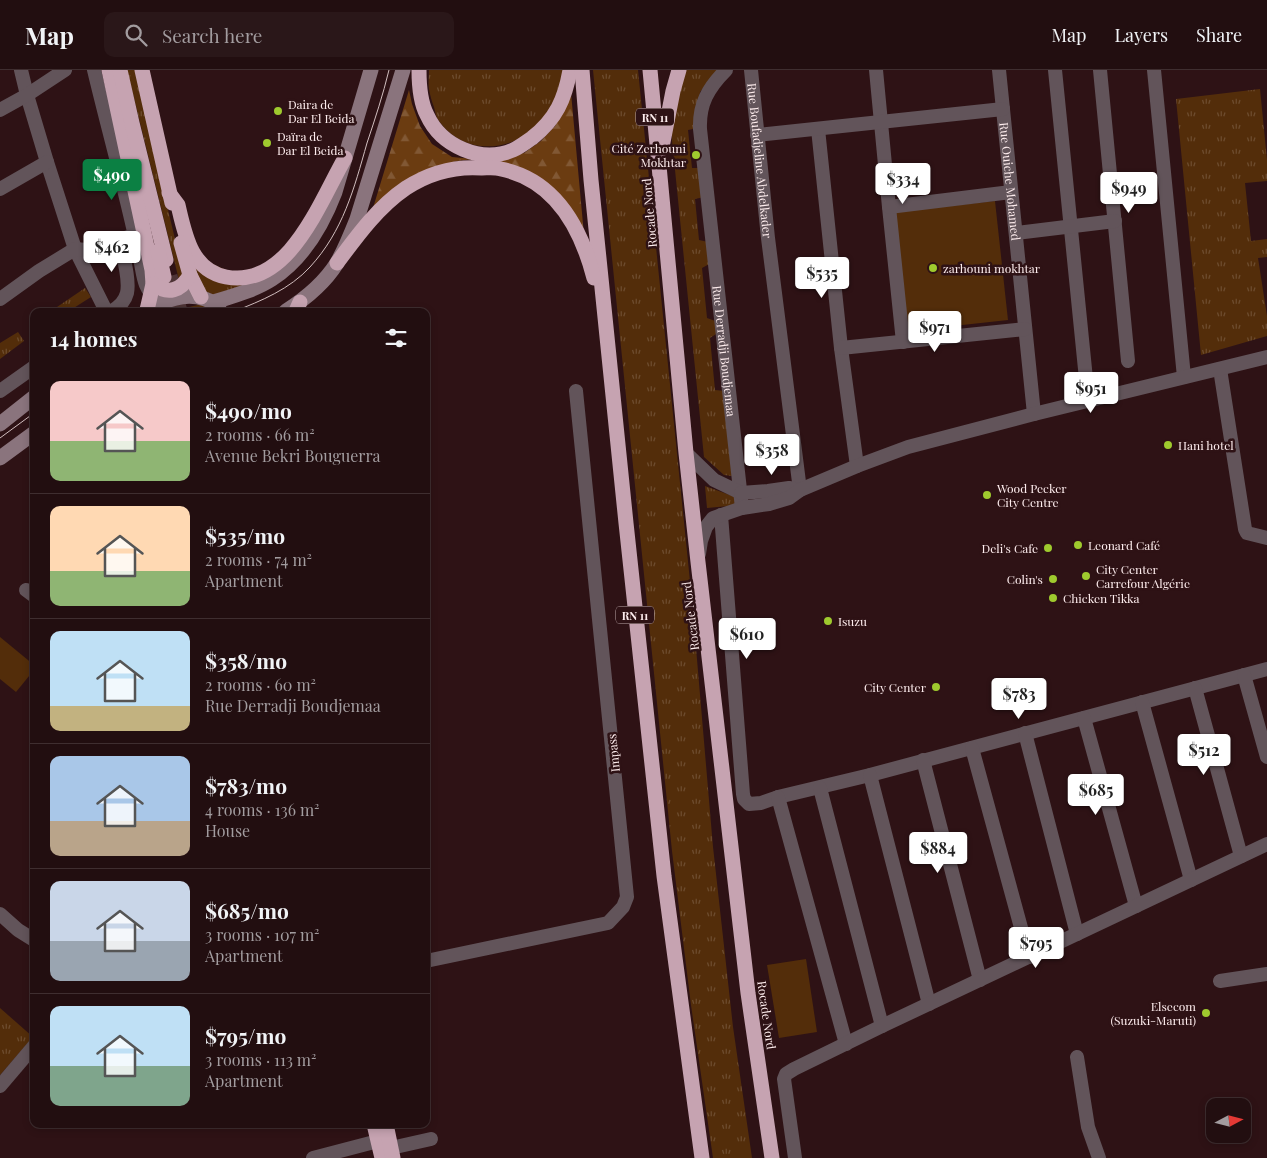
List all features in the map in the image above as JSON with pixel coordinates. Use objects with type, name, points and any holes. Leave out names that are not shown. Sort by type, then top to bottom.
[{"type":"highway","points":[[110,70],[140,218],[150,257],[160,283],[148,308]]},
{"type":"highway","points":[[120,70],[132,124],[160,283],[159,289],[174,290],[181,287],[190,275]]},
{"type":"highway","points":[[142,70],[169,193],[190,275],[212,303]]},
{"type":"highway","points":[[419,70],[421,95],[426,114],[440,135],[468,151],[492,154],[513,150],[544,129],[560,105],[568,83],[570,70]]},
{"type":"highway","name":"RN 11","points":[[582,70],[605,318],[662,866],[702,1158]]},
{"type":"highway","name":"Rocade Nord","points":[[650,70],[698,562],[748,993],[772,1158]]},
{"type":"highway","points":[[659,163],[679,70]]},
{"type":"highway","points":[[169,193],[178,206],[188,243],[198,260],[209,270],[220,276],[242,278],[269,270],[281,260],[311,220],[345,158]]},
{"type":"highway","points":[[337,263],[384,206],[408,187],[433,174],[446,170],[473,167],[500,168],[532,181],[556,199],[562,207],[577,230],[585,249],[605,318]]},
{"type":"highway","points":[[767,1124],[780,1158]]},
{"type":"highway","points":[[376,1128],[386,1151]]},
{"type":"highway","points":[[386,1128],[386,1151]]},
{"type":"main road","points":[[152,308],[167,300],[186,296],[212,303],[250,290],[271,280],[303,252],[329,209],[371,70]]},
{"type":"main road","points":[[298,306],[337,263],[348,243],[357,220],[403,70]]},
{"type":"main road","points":[[0,424],[30,400]]},
{"type":"main road","points":[[0,458],[30,436]]},
{"type":"street","points":[[21,70],[47,162],[75,249],[104,308]]},
{"type":"street","points":[[0,110],[65,70]]},
{"type":"street","points":[[94,70],[135,235],[144,280],[148,288],[160,283],[167,300]]},
{"type":"street","name":"Rue Derradji Boudjemaa","points":[[726,70],[706,97],[702,106],[700,130],[742,500]]},
{"type":"street","name":"Rue Boufadjeline Abdelkader","points":[[751,70],[756,135],[768,238],[800,490]]},
{"type":"street","points":[[876,70],[903,342]]},
{"type":"street","name":"Rue Ouiche Mohamed","points":[[999,70],[1034,414]]},
{"type":"street","points":[[1056,70],[1086,379]]},
{"type":"street","points":[[1100,70],[1128,361]]},
{"type":"street","points":[[1154,70],[1184,377]]},
{"type":"street","points":[[756,135],[1003,109]]},
{"type":"street","points":[[818,129],[841,348],[857,466]]},
{"type":"street","points":[[0,189],[47,162]]},
{"type":"street","points":[[889,207],[1011,192]]},
{"type":"street","points":[[1016,233],[1115,221]]},
{"type":"street","points":[[0,299],[39,271],[75,249],[87,250],[135,235]]},
{"type":"street","points":[[116,308],[121,305],[127,293],[125,261],[119,240]]},
{"type":"street","points":[[841,348],[1025,329]]},
{"type":"street","points":[[686,453],[714,480],[742,500],[769,504],[789,498],[800,490],[908,447],[1267,357]]},
{"type":"street","points":[[1220,368],[1245,529],[1247,533],[1267,538]]},
{"type":"street","points":[[0,391],[30,370]]},
{"type":"street","name":"Impass","points":[[430,960],[608,923],[623,907],[627,897],[576,391]]},
{"type":"street","points":[[698,562],[701,541],[706,527],[713,518],[721,515],[742,500]]},
{"type":"street","points":[[721,515],[743,794],[744,799],[749,804],[870,775],[1267,669]]},
{"type":"street","points":[[1244,675],[1267,757]]},
{"type":"street","points":[[1195,688],[1241,856]]},
{"type":"street","points":[[1142,702],[1191,880]]},
{"type":"street","points":[[1084,718],[1136,906]]},
{"type":"street","points":[[1025,733],[1077,934]]},
{"type":"street","points":[[972,748],[1029,957]]},
{"type":"street","points":[[923,760],[980,980]]},
{"type":"street","points":[[870,775],[929,1004]]},
{"type":"street","points":[[820,788],[882,1026]]},
{"type":"street","points":[[778,798],[846,1044]]},
{"type":"street","points":[[795,1158],[784,1079],[786,1074],[882,1026],[1267,844]]},
{"type":"street","points":[[0,914],[30,938]]},
{"type":"street","points":[[1220,981],[1267,974]]},
{"type":"street","points":[[0,1086],[30,1051]]},
{"type":"street","points":[[1077,1057],[1088,1127],[1099,1158]]},
{"type":"street","points":[[314,1158],[386,1151],[431,1139]]},
{"type":"green space","points":[[127,70],[135,70],[183,273],[179,280]]},
{"type":"green space","points":[[429,70],[564,70],[556,100],[546,116],[535,128],[507,144],[492,146],[476,145],[462,140],[448,131],[437,118],[429,89]]},
{"type":"green space","points":[[593,70],[638,70],[692,601],[713,847],[733,1027],[752,1158],[713,1158],[691,1005],[672,851]]},
{"type":"green space","points":[[683,70],[718,70],[700,92],[697,115],[698,128],[688,130],[692,168],[701,168],[704,197],[695,199],[699,240],[708,242],[711,263],[702,268],[707,318],[718,322],[719,332],[710,338],[715,390],[725,391],[732,476],[724,475],[704,457],[672,140],[672,122]]},
{"type":"green space","points":[[1260,89],[1267,160],[1267,181],[1245,183],[1251,241],[1267,239],[1267,257],[1258,258],[1267,316],[1267,336],[1201,355],[1176,99]]},
{"type":"green space","points":[[409,90],[420,126],[432,144],[452,157],[473,159],[457,161],[434,168],[373,208]]},
{"type":"green space","points":[[571,93],[584,235],[576,217],[501,163],[499,158],[524,153],[541,141],[555,126]]},
{"type":"green space","name":"zarhouni mokhtar","points":[[995,201],[1008,320],[908,331],[895,212]]},
{"type":"green space","points":[[189,255],[252,280],[250,288],[216,295],[204,292]]},
{"type":"green space","points":[[85,288],[91,297],[74,308],[57,307]]},
{"type":"green space","points":[[205,305],[210,308],[184,308]]},
{"type":"green space","points":[[18,332],[24,341],[0,359],[0,343]]},
{"type":"green space","points":[[705,486],[738,498],[739,505],[707,508]]},
{"type":"green space","points":[[0,637],[30,662],[30,675],[16,692],[0,679]]},
{"type":"green space","points":[[806,959],[817,1032],[779,1038],[767,965]]},
{"type":"green space","points":[[0,1008],[30,1034],[30,1040],[0,1075]]},
{"type":"tunnel","points":[[170,276],[179,308]]},
{"type":"tram line","points":[[242,308],[294,282],[310,267],[331,239],[352,193],[389,70]]},
{"type":"tram line","points":[[0,438],[30,416]]},
{"type":"place","name":"Daira de Dar El Beida","points":[[278,111]]},
{"type":"place","name":"Daïra de Dar El Beida","points":[[267,143]]},
{"type":"place","name":"Cité Zerhouni Mokhtar","points":[[696,155]]},
{"type":"place","name":"zarhouni mokhtar","points":[[933,268]]},
{"type":"place","name":"Hani hotel","points":[[1168,445]]},
{"type":"place","name":"Wood Pecker City Centre","points":[[987,495]]},
{"type":"place","name":"Leonard Café","points":[[1078,545]]},
{"type":"place","name":"Deli's Cafe","points":[[1048,548]]},
{"type":"place","name":"City Center Carrefour Algérie","points":[[1086,576]]},
{"type":"place","name":"Colin's","points":[[1053,579]]},
{"type":"place","name":"Chicken Tikka","points":[[1053,598]]},
{"type":"place","name":"Isuzu","points":[[828,621]]},
{"type":"place","name":"City Center","points":[[936,687]]},
{"type":"place","name":"Elsecom (Suzuki-Maruti)","points":[[1206,1013]]}]
